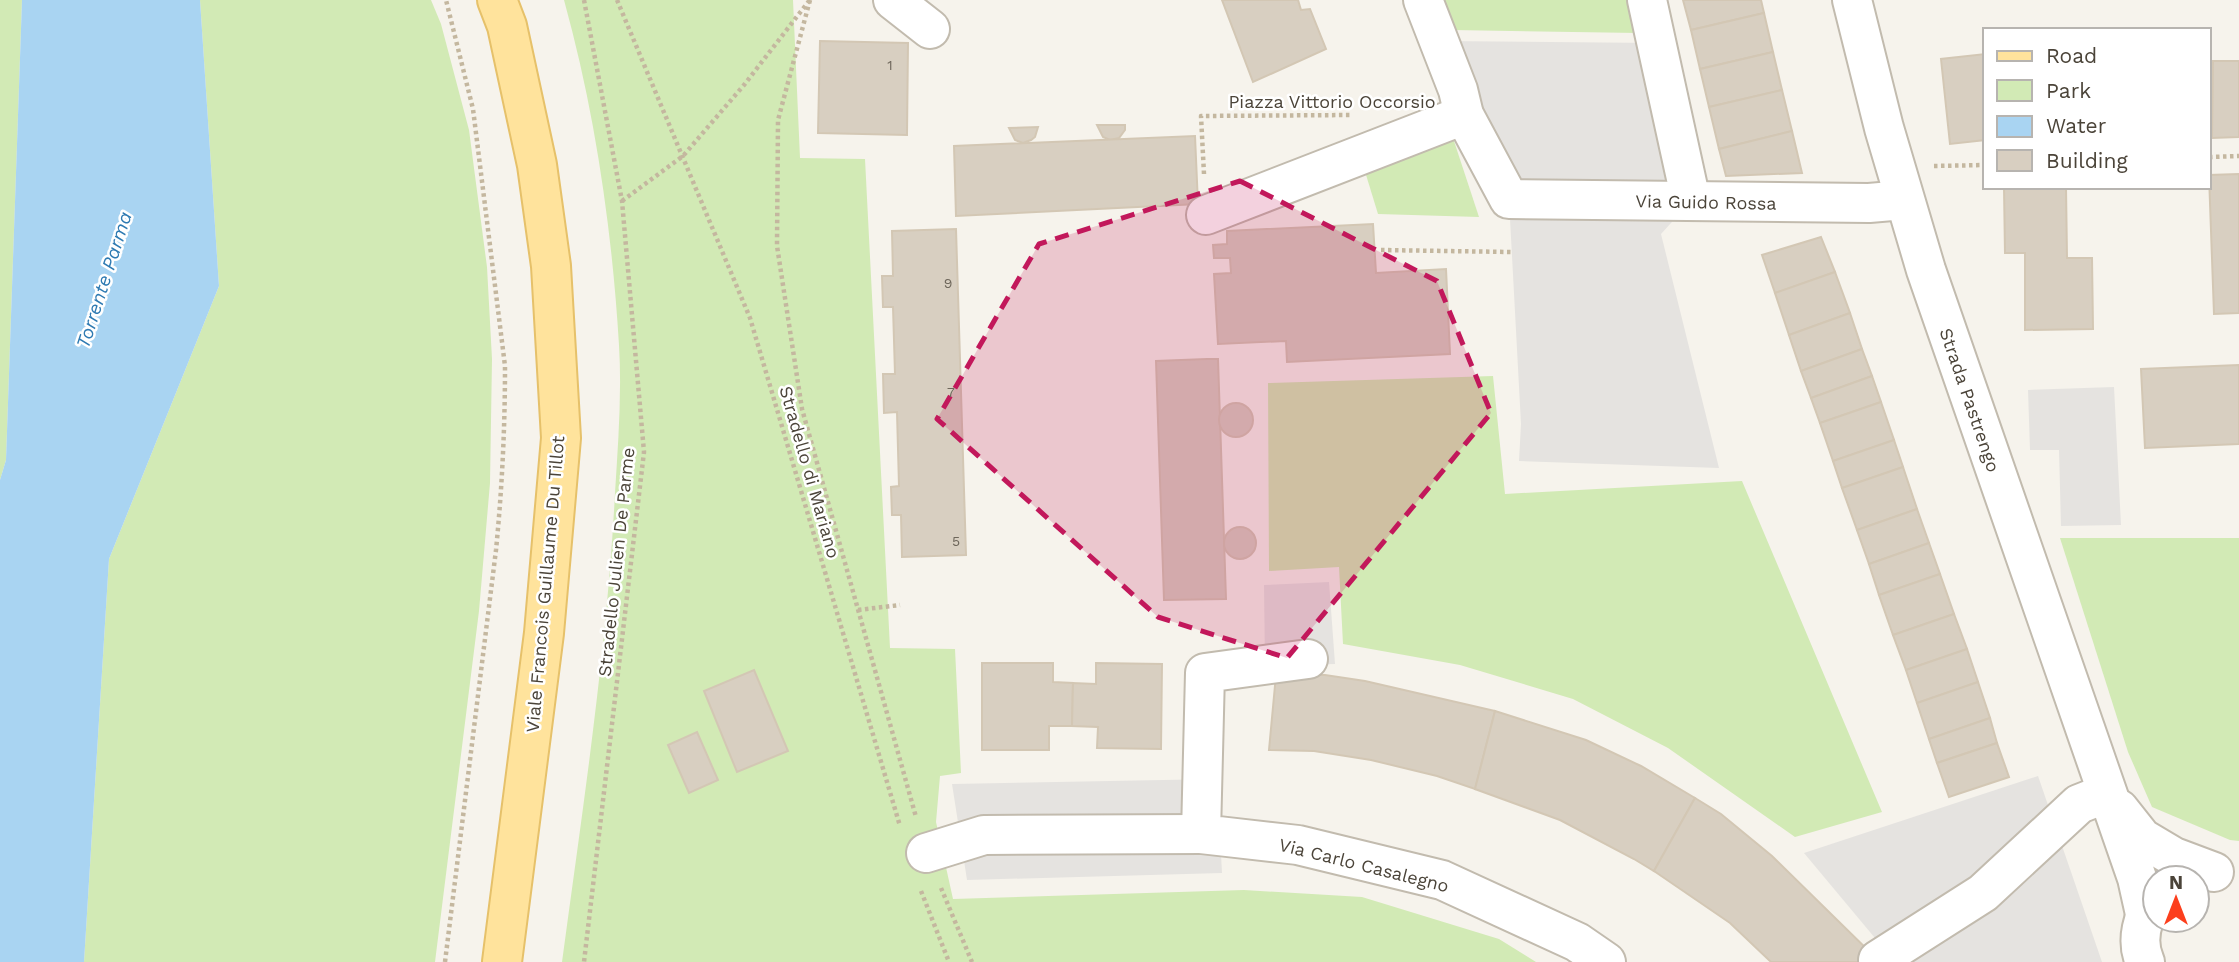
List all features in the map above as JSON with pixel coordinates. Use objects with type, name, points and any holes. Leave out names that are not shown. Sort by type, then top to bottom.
[{"type":"main road","name":"Viale Francois Guillaume Du Tillot","points":[[497,0],[507,26],[537,164],[551,266],[561,438],[544,633],[502,962]]},
{"type":"street","points":[[893,0],[930,29]]},
{"type":"street","points":[[1206,215],[1464,115],[1458,90],[1423,0]]},
{"type":"street","points":[[1647,0],[1691,201]]},
{"type":"street","name":"Strada Pastrengo","points":[[1852,0],[1904,200],[1940,313],[2141,887]]},
{"type":"street","name":"Via Guido Rossa","points":[[1464,115],[1509,200],[1868,203],[1904,200]]},
{"type":"street","points":[[1201,834],[1205,673],[1308,659]]},
{"type":"street","points":[[1878,960],[1983,893],[2079,804],[2107,793]]},
{"type":"street","name":"Strada Pastrengo","points":[[2107,793],[2142,838],[2174,857],[2222,877]]},
{"type":"street","name":"Via Carlo Casalegno","points":[[915,858],[984,835],[1201,834],[1298,845],[1441,880],[1577,942],[1606,962]]},
{"type":"street","name":"Strada Pastrengo","points":[[2141,934],[2142,956],[2145,962]]},
{"type":"path","points":[[445,962],[496,550],[505,401],[505,366],[473,109],[446,0]]},
{"type":"path","name":"Stradello Julien De Parme","points":[[584,0],[622,201],[644,452],[584,962]]},
{"type":"path","name":"Stradello di Mariano","points":[[617,0],[750,318],[949,962]]},
{"type":"path","points":[[622,201],[683,156],[744,85],[810,0]]},
{"type":"path","points":[[810,0],[778,120],[777,246],[802,410],[858,610],[915,858],[972,962]]},
{"type":"path","name":"Piazza Vittorio Occorsio","points":[[1206,215],[1201,116],[1353,115]]},
{"type":"path","points":[[2211,157],[2239,156]]},
{"type":"path","points":[[1381,250],[1511,252]]},
{"type":"path","points":[[858,610],[900,606]]},
{"type":"highlighted area","points":[[1240,181],[1437,281],[1491,413],[1287,658],[1158,617],[937,419],[1039,244]]},
{"type":"green space","points":[[0,0],[22,0],[6,460],[0,480]]},
{"type":"green space","points":[[200,0],[431,0],[441,24],[469,130],[487,267],[492,359],[490,483],[479,611],[435,962],[84,962],[109,559],[219,286]]},
{"type":"green space","points":[[564,0],[793,0],[800,158],[865,159],[890,648],[955,649],[961,773],[940,776],[936,822],[953,899],[1244,890],[1362,897],[1499,939],[1536,962],[562,962],[606,611],[620,382],[616,301],[607,214],[585,85]]},
{"type":"green space","points":[[1441,0],[1630,0],[1638,33],[1452,30]]},
{"type":"green space","points":[[1451,132],[1479,217],[1378,214],[1363,165]]},
{"type":"green space","points":[[1493,376],[1505,494],[1742,481],[1882,812],[1795,837],[1668,748],[1573,699],[1460,665],[1343,644],[1339,567],[1269,571],[1268,383]]},
{"type":"green space","points":[[2060,538],[2239,538],[2239,841],[2230,840],[2152,807],[2128,752]]},
{"type":"shaded area","points":[[1439,41],[1657,43],[1691,201],[1661,234],[1719,468],[1519,461],[1521,424],[1509,200]]},
{"type":"shaded area","points":[[2114,387],[2121,525],[2061,526],[2059,450],[2030,450],[2028,390]]},
{"type":"shaded area","points":[[1329,582],[1335,664],[1265,666],[1264,585]]},
{"type":"shaded area","points":[[2038,776],[2102,962],[1895,962],[1804,853]]},
{"type":"shaded area","points":[[1217,779],[1222,873],[967,880],[952,784]]},
{"type":"water","name":"Torrente Parma","points":[[22,0],[200,0],[219,286],[109,559],[84,962],[0,962],[0,480],[6,460]]},
{"type":"building","points":[[1222,0],[1298,0],[1301,10],[1310,9],[1326,49],[1253,82]]},
{"type":"building","points":[[1683,0],[1761,0],[1764,13],[1691,30]]},
{"type":"building","points":[[1764,13],[1773,52],[1700,69],[1691,30]]},
{"type":"building","points":[[820,41],[908,43],[907,135],[818,133]]},
{"type":"building","points":[[1773,52],[1782,90],[1709,107],[1700,69]]},
{"type":"building","points":[[1983,54],[1983,140],[1950,144],[1941,59]]},
{"type":"building","points":[[2213,61],[2239,61],[2239,137],[2212,138]]},
{"type":"building","points":[[1782,90],[1792,131],[1719,149],[1709,107]]},
{"type":"building","points":[[1097,125],[1125,125],[1125,130],[1119,138],[1110,140],[1103,137]]},
{"type":"building","points":[[1038,127],[1035,137],[1023,143],[1015,140],[1009,128]]},
{"type":"building","points":[[1792,131],[1802,173],[1726,176],[1719,149]]},
{"type":"building","points":[[1195,136],[1198,204],[956,216],[954,146]]},
{"type":"building","points":[[2239,174],[2239,313],[2214,314],[2211,175]]},
{"type":"building","points":[[2004,189],[2066,189],[2067,258],[2092,258],[2093,329],[2025,330],[2025,253],[2005,253]]},
{"type":"building","points":[[1373,224],[1376,273],[1446,269],[1450,354],[1287,362],[1286,341],[1218,344],[1214,274],[1231,273],[1230,258],[1214,258],[1213,245],[1227,244],[1227,231]]},
{"type":"building","points":[[956,229],[966,555],[902,557],[901,515],[892,515],[891,487],[899,486],[897,412],[884,413],[883,374],[895,374],[893,307],[883,307],[882,276],[893,276],[892,231]]},
{"type":"building","points":[[1821,237],[1835,272],[1775,293],[1762,255]]},
{"type":"building","points":[[1835,272],[1850,313],[1789,335],[1775,293]]},
{"type":"building","points":[[1850,313],[1862,349],[1801,371],[1789,335]]},
{"type":"building","points":[[1862,349],[1872,376],[1811,398],[1801,371]]},
{"type":"building","points":[[1218,359],[1226,599],[1164,600],[1156,361]]},
{"type":"building","points":[[2239,365],[2239,444],[2145,448],[2141,369]]},
{"type":"building","points":[[1872,376],[1881,402],[1820,423],[1811,398]]},
{"type":"building","points":[[1881,402],[1894,440],[1833,461],[1820,423]]},
{"type":"building","points":[[1236,403],[1248,408],[1253,420],[1248,432],[1236,437],[1224,432],[1219,420],[1224,408]]},
{"type":"building","points":[[1894,440],[1903,467],[1842,488],[1833,461]]},
{"type":"building","points":[[1903,467],[1917,509],[1857,530],[1842,488]]},
{"type":"building","points":[[1917,509],[1929,543],[1869,564],[1857,530]]},
{"type":"building","points":[[1240,527],[1251,532],[1256,543],[1251,554],[1240,559],[1229,554],[1224,543],[1229,532]]},
{"type":"building","points":[[1929,543],[1940,574],[1879,595],[1869,564]]},
{"type":"building","points":[[1940,574],[1954,614],[1893,635],[1879,595]]},
{"type":"building","points":[[1954,614],[1967,649],[1906,670],[1893,635]]},
{"type":"building","points":[[1967,649],[1978,682],[1917,703],[1906,670]]},
{"type":"building","points":[[982,663],[1053,663],[1053,682],[1073,683],[1072,726],[1049,726],[1049,750],[982,750]]},
{"type":"building","points":[[1096,663],[1162,664],[1161,749],[1097,748],[1098,727],[1072,726],[1073,683],[1096,684]]},
{"type":"building","points":[[754,670],[788,751],[737,772],[704,691]]},
{"type":"building","points":[[1276,675],[1325,675],[1365,681],[1495,711],[1475,789],[1437,776],[1371,760],[1314,751],[1269,750]]},
{"type":"building","points":[[1978,682],[1990,718],[1929,739],[1917,703]]},
{"type":"building","points":[[1495,711],[1586,740],[1641,766],[1695,798],[1654,871],[1560,820],[1475,789]]},
{"type":"building","points":[[1990,718],[1997,743],[1937,763],[1929,739]]},
{"type":"building","points":[[697,732],[718,780],[689,793],[668,745]]},
{"type":"building","points":[[1997,743],[2009,777],[1949,797],[1937,763]]},
{"type":"building","points":[[1695,798],[1721,814],[1772,856],[1880,962],[1771,962],[1730,923],[1654,871]]}]
